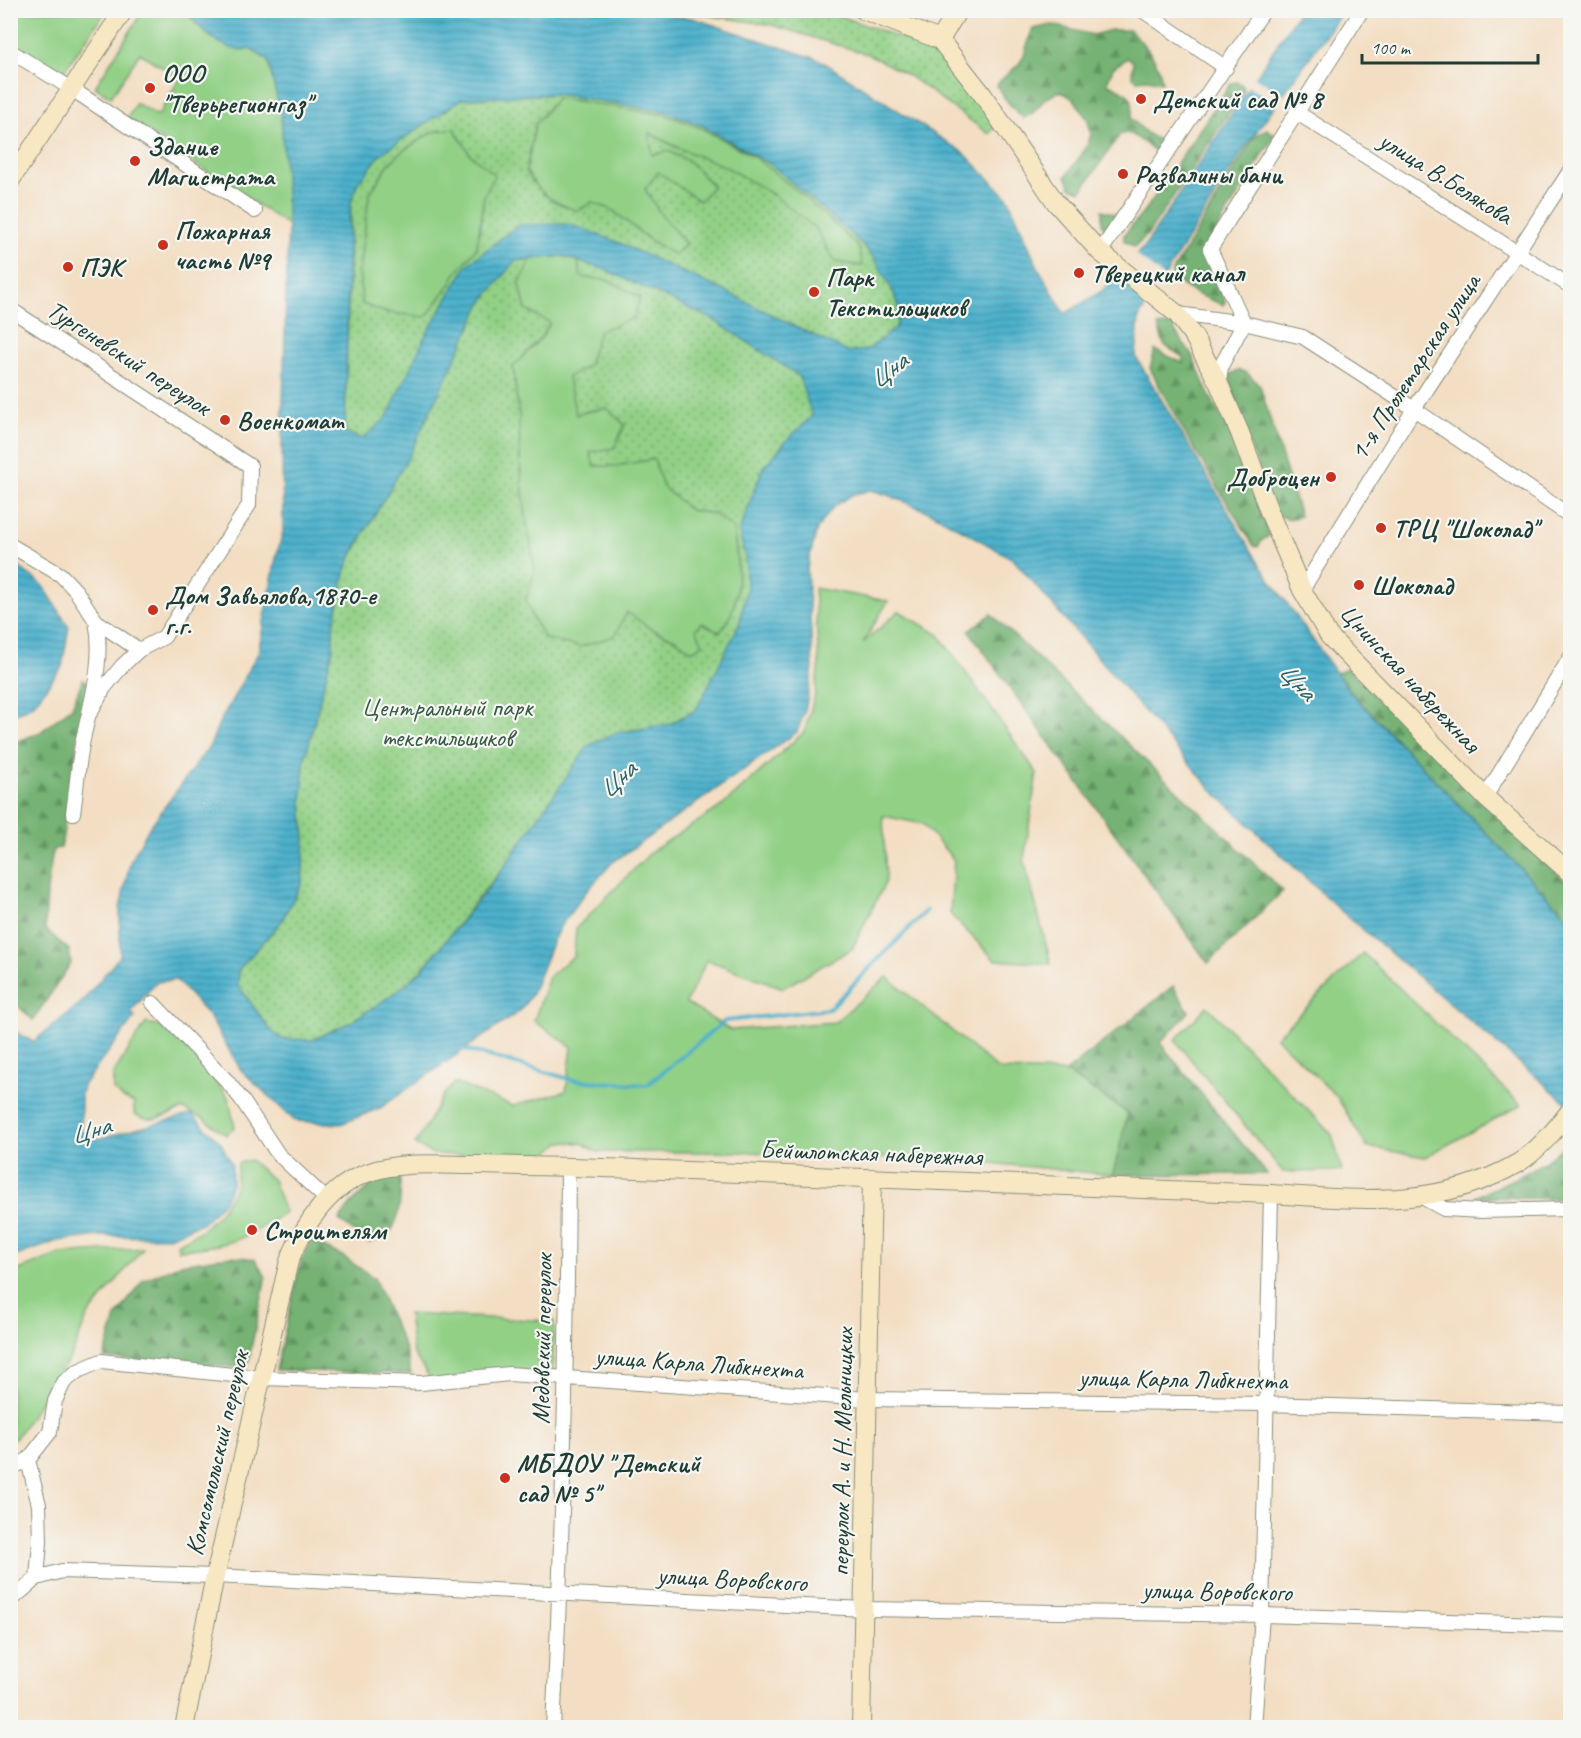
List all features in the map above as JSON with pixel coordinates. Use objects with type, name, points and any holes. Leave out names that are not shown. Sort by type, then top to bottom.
[{"type":"street","points":[[10,181],[124,10]]},
{"type":"street","points":[[863,10],[940,40],[958,10]]},
{"type":"street","points":[[1142,10],[1226,68]]},
{"type":"street","points":[[1100,252],[1264,10]]},
{"type":"street","points":[[1244,323],[1210,249],[1362,10]]},
{"type":"street","name":"Цнинская набережная","points":[[940,40],[983,95],[1056,203],[1100,252],[1177,314],[1194,337],[1219,384],[1240,433],[1270,514],[1302,590],[1329,636],[1485,797],[1570,873]]},
{"type":"street","points":[[10,51],[72,89],[255,211]]},
{"type":"street","name":"улица В.Белякова","points":[[1296,112],[1570,286]]},
{"type":"street","name":"1-я Пролетарская улица","points":[[1302,590],[1414,409],[1570,171]]},
{"type":"street","name":"Тургеневский переулок","points":[[10,309],[250,466],[249,505],[164,637],[139,651]]},
{"type":"street","points":[[1177,314],[1244,323],[1303,337],[1414,409],[1570,516]]},
{"type":"street","points":[[1219,384],[1221,366],[1244,323]]},
{"type":"street","points":[[10,545],[61,575],[76,591],[96,621],[139,651],[122,666],[104,688],[90,713]]},
{"type":"street","points":[[74,813],[83,736],[96,681],[98,633],[96,621]]},
{"type":"street","points":[[1485,797],[1570,658]]},
{"type":"street","points":[[153,1003],[242,1100],[278,1154],[327,1200]]},
{"type":"street","name":"Бейшлотская набережная","points":[[327,1200],[351,1180],[385,1168],[424,1165],[568,1167],[872,1178],[1271,1194],[1368,1201],[1422,1197],[1474,1183],[1520,1162],[1566,1116]]},
{"type":"street","name":"Медовский переулок","points":[[553,1728],[567,1377],[568,1167]]},
{"type":"street","name":"переулок А. и Н. Мельницких","points":[[861,1728],[872,1178]]},
{"type":"street","points":[[1254,1728],[1262,1615],[1271,1194]]},
{"type":"street","name":"Бейшлотская набережная","points":[[1422,1197],[1444,1209],[1481,1211],[1570,1209]]},
{"type":"street","name":"Комсомольский переулок","points":[[184,1728],[215,1576],[289,1261],[306,1227],[327,1200]]},
{"type":"street","name":"улица Карла Либкнехта","points":[[28,1460],[50,1432],[55,1401],[64,1382],[78,1371],[101,1361],[261,1378],[421,1383],[509,1374],[868,1399],[1265,1404],[1570,1413]]},
{"type":"street","points":[[10,1468],[28,1460],[39,1505],[40,1542],[36,1578],[10,1601]]},
{"type":"street","name":"улица Воровского","points":[[36,1578],[62,1571],[215,1576],[865,1609],[1262,1615],[1570,1625]]},
{"type":"green space","points":[[11,11],[106,11],[62,74],[11,44]]},
{"type":"green space","points":[[143,11],[184,11],[210,37],[250,49],[268,60],[281,115],[288,225],[127,118],[136,103],[158,116],[180,78],[140,53],[111,97],[95,87]]},
{"type":"green space","points":[[678,11],[827,11],[936,51],[978,100],[995,127],[989,134],[909,76],[870,55],[772,25]]},
{"type":"green space","points":[[1052,25],[1093,35],[1111,30],[1130,30],[1141,42],[1155,60],[1162,82],[1137,80],[1132,76],[1133,62],[1128,58],[1113,68],[1107,83],[1128,95],[1132,104],[1131,118],[1152,137],[1166,141],[1185,112],[1190,114],[1109,230],[1102,225],[1102,210],[1116,214],[1122,210],[1157,157],[1157,152],[1131,134],[1121,133],[1081,191],[1071,188],[1066,176],[1086,148],[1091,135],[1088,120],[1074,99],[1060,91],[1045,99],[1033,113],[1024,118],[1009,103],[997,85],[1021,61],[1033,29]]},
{"type":"green space","points":[[1238,82],[1244,90],[1148,234],[1135,247],[1124,241],[1124,235],[1147,208],[1231,83]]},
{"type":"green space","name":"Центральный парк текстильщиков","points":[[557,94],[668,112],[703,126],[772,165],[861,243],[874,258],[893,291],[899,309],[896,328],[853,361],[812,416],[786,441],[762,470],[739,532],[745,555],[747,588],[739,625],[696,710],[670,724],[615,733],[475,902],[440,948],[399,990],[351,1022],[312,1040],[282,1039],[271,1031],[238,985],[239,969],[281,922],[302,883],[305,840],[302,801],[304,762],[333,649],[333,629],[345,572],[352,554],[362,539],[345,432],[351,203],[357,184],[381,154],[462,99]],"holes":[[[557,98],[667,115],[701,128],[753,156],[800,193],[858,246],[863,266],[835,262],[816,229],[774,195],[724,166],[676,147],[649,133],[652,155],[669,151],[690,162],[713,186],[700,201],[658,172],[645,189],[660,213],[686,244],[675,255],[651,241],[612,210],[592,202],[578,211],[553,201],[541,192],[526,171],[535,124]],[[454,128],[470,154],[495,175],[484,196],[477,248],[454,276],[426,317],[384,312],[362,304],[359,271],[369,195],[387,166],[402,151],[432,132]],[[562,256],[578,261],[581,277],[608,280],[640,297],[634,318],[599,331],[588,366],[568,377],[576,415],[607,408],[625,425],[614,448],[590,452],[594,466],[615,466],[654,459],[663,487],[690,510],[714,514],[733,528],[738,568],[733,608],[720,632],[702,623],[696,629],[703,644],[692,651],[675,639],[651,629],[627,612],[615,636],[580,647],[545,639],[532,617],[526,600],[535,570],[525,511],[520,464],[519,417],[513,367],[542,336],[550,323],[526,310],[519,284],[531,259]]]},
{"type":"green space","points":[[557,98],[667,115],[701,128],[753,156],[800,193],[858,246],[864,266],[835,262],[816,229],[650,133],[652,155],[669,151],[690,162],[713,186],[700,201],[660,213],[686,244],[675,255],[651,241],[612,210],[592,202],[578,211],[553,201],[541,192],[526,171],[535,124]]},
{"type":"green space","points":[[454,128],[470,154],[496,175],[484,196],[477,248],[454,276],[426,318],[384,312],[362,304],[359,271],[369,195],[387,166],[402,151],[432,132]]},
{"type":"green space","points":[[1267,129],[1275,135],[1208,244],[1225,302],[1223,305],[1195,293],[1173,279],[1172,272],[1254,137]]},
{"type":"green space","points":[[562,256],[578,261],[581,277],[608,280],[640,297],[634,318],[600,331],[588,366],[568,377],[576,414],[607,408],[625,425],[615,448],[615,466],[654,459],[663,487],[690,510],[714,514],[733,528],[737,583],[732,611],[727,623],[719,633],[692,651],[627,613],[615,636],[580,647],[545,639],[525,600],[535,570],[525,511],[513,366],[542,337],[550,323],[526,310],[519,284],[531,259]]},
{"type":"green space","points":[[1173,325],[1175,332],[1192,355],[1207,391],[1239,449],[1269,536],[1262,540],[1258,547],[1254,546],[1200,458],[1150,368],[1155,350],[1183,363],[1183,357],[1164,345],[1158,326]]},
{"type":"green space","points":[[1238,370],[1247,373],[1260,386],[1300,516],[1288,518],[1276,514],[1237,412],[1229,375]]},
{"type":"green space","points":[[814,588],[888,601],[863,643],[899,611],[939,635],[1037,773],[1024,859],[1051,964],[995,960],[950,914],[954,860],[923,824],[883,816],[886,881],[852,949],[783,988],[707,960],[686,1003],[730,1030],[835,1022],[887,977],[999,1070],[1066,1072],[1128,1113],[1113,1175],[980,1162],[746,1152],[597,1152],[582,1143],[560,1142],[548,1153],[510,1157],[433,1154],[415,1145],[444,1094],[455,1083],[513,1106],[566,1091],[572,1047],[534,1021],[549,976],[574,956],[576,928],[652,851],[722,806],[804,732],[815,695],[819,663]]},
{"type":"green space","points":[[991,614],[1283,891],[1208,963],[969,631]]},
{"type":"green space","points":[[1347,668],[1524,843],[1570,885],[1570,920],[1350,691],[1336,673]]},
{"type":"green space","points":[[83,679],[91,685],[78,738],[61,848],[53,849],[45,929],[69,950],[71,963],[33,1020],[15,1003],[11,985],[10,744],[39,733],[72,707]]},
{"type":"green space","points":[[1363,953],[1521,1105],[1425,1157],[1367,1147],[1337,1097],[1276,1037]]},
{"type":"green space","points":[[1173,986],[1189,1012],[1160,1043],[1267,1174],[1113,1175],[1128,1113],[1066,1072]]},
{"type":"green space","points":[[1207,1006],[1332,1135],[1342,1171],[1283,1172],[1175,1040]]},
{"type":"green space","points":[[146,1023],[158,1025],[177,1039],[207,1070],[228,1097],[235,1127],[226,1135],[203,1118],[183,1109],[158,1118],[145,1119],[134,1113],[134,1103],[113,1090],[113,1074]]},
{"type":"green space","points":[[1570,1139],[1570,1199],[1475,1197],[1539,1165],[1561,1149]]},
{"type":"green space","points":[[250,1160],[273,1180],[285,1212],[272,1222],[236,1240],[179,1250],[177,1244],[202,1230],[219,1214],[235,1188],[238,1163]]},
{"type":"green space","points":[[398,1173],[400,1204],[396,1220],[390,1232],[369,1243],[339,1220],[351,1204],[369,1187],[372,1177]]},
{"type":"green space","points":[[311,1241],[342,1256],[374,1278],[405,1349],[411,1374],[276,1370],[301,1260]]},
{"type":"green space","points":[[143,1248],[87,1317],[73,1353],[16,1438],[11,1440],[11,1273],[60,1254]]},
{"type":"green space","points":[[232,1256],[255,1259],[266,1277],[247,1368],[104,1358],[116,1317],[143,1280],[181,1264]]},
{"type":"green space","points":[[408,1314],[554,1321],[552,1381],[509,1372],[432,1381],[413,1353]]},
{"type":"water","name":"Цна","points":[[184,11],[641,11],[693,18],[820,60],[964,153],[1008,198],[1038,267],[1065,314],[1102,291],[1145,246],[1299,11],[1343,11],[1244,149],[1139,317],[1136,357],[1260,565],[1349,691],[1570,920],[1570,1106],[1341,911],[1213,791],[1013,559],[934,514],[870,490],[852,495],[834,506],[817,529],[807,568],[813,668],[805,711],[797,732],[612,863],[561,925],[532,994],[520,1011],[380,1108],[341,1124],[295,1121],[241,1070],[209,1016],[176,980],[156,982],[131,1012],[135,1017],[84,1084],[81,1094],[81,1131],[98,1139],[192,1114],[221,1143],[232,1165],[232,1184],[223,1202],[204,1222],[169,1237],[101,1236],[57,1241],[11,1258],[10,1028],[33,1042],[81,1003],[120,956],[120,908],[130,862],[149,828],[211,744],[218,725],[258,653],[283,532],[282,439],[288,225],[281,115],[268,60],[250,49],[240,50],[222,44]],"holes":[[[557,94],[668,112],[703,126],[772,165],[861,243],[874,258],[893,291],[899,309],[896,328],[867,350],[848,352],[729,293],[615,241],[569,224],[518,225],[467,265],[426,335],[387,417],[363,439],[345,432],[349,220],[357,184],[381,154],[462,99]],[[562,256],[606,270],[712,319],[799,376],[812,416],[786,441],[762,470],[739,532],[745,555],[747,588],[739,625],[696,710],[670,724],[615,733],[588,746],[494,881],[421,971],[399,990],[351,1022],[312,1040],[282,1039],[271,1031],[238,985],[239,969],[281,922],[302,883],[305,840],[302,801],[304,762],[333,649],[333,629],[345,572],[352,554],[407,460],[483,301],[515,261]]]},
{"type":"water","points":[[11,561],[43,585],[69,627],[62,667],[34,704],[11,716]]},
{"type":"pier","points":[[1253,76],[1286,96],[1279,106],[1247,85]]},
{"type":"pier","points":[[1135,254],[1166,279],[1154,298],[1121,269]]},
{"type":"waterway","points":[[464,1049],[573,1080],[647,1085],[725,1021],[829,1009],[926,911]]},
{"type":"place","name":"ООО \"Тверьрегионгаз\"","points":[[150,88]]},
{"type":"place","name":"Детский сад № 8","points":[[1141,99]]},
{"type":"place","name":"Здание Магистрата","points":[[135,161]]},
{"type":"place","name":"Развалины бани","points":[[1123,174]]},
{"type":"place","name":"Пожарная часть №9","points":[[163,245]]},
{"type":"place","name":"ПЭК","points":[[68,267]]},
{"type":"place","name":"Тверецкий канал","points":[[1079,273]]},
{"type":"place","name":"Парк Текстильщиков","points":[[814,292]]},
{"type":"place","name":"Военкомат","points":[[225,420]]},
{"type":"place","name":"Доброцен","points":[[1331,477]]},
{"type":"place","name":"ТРЦ \"Шоколад\"","points":[[1381,528]]},
{"type":"place","name":"Шоколад","points":[[1359,585]]},
{"type":"place","name":"Дом Завьялова,1870-е г.г.","points":[[153,610]]},
{"type":"place","name":"Строителям","points":[[252,1230]]},
{"type":"place","name":"МБДОУ \"Детский сад № 5\"","points":[[505,1478]]}]
